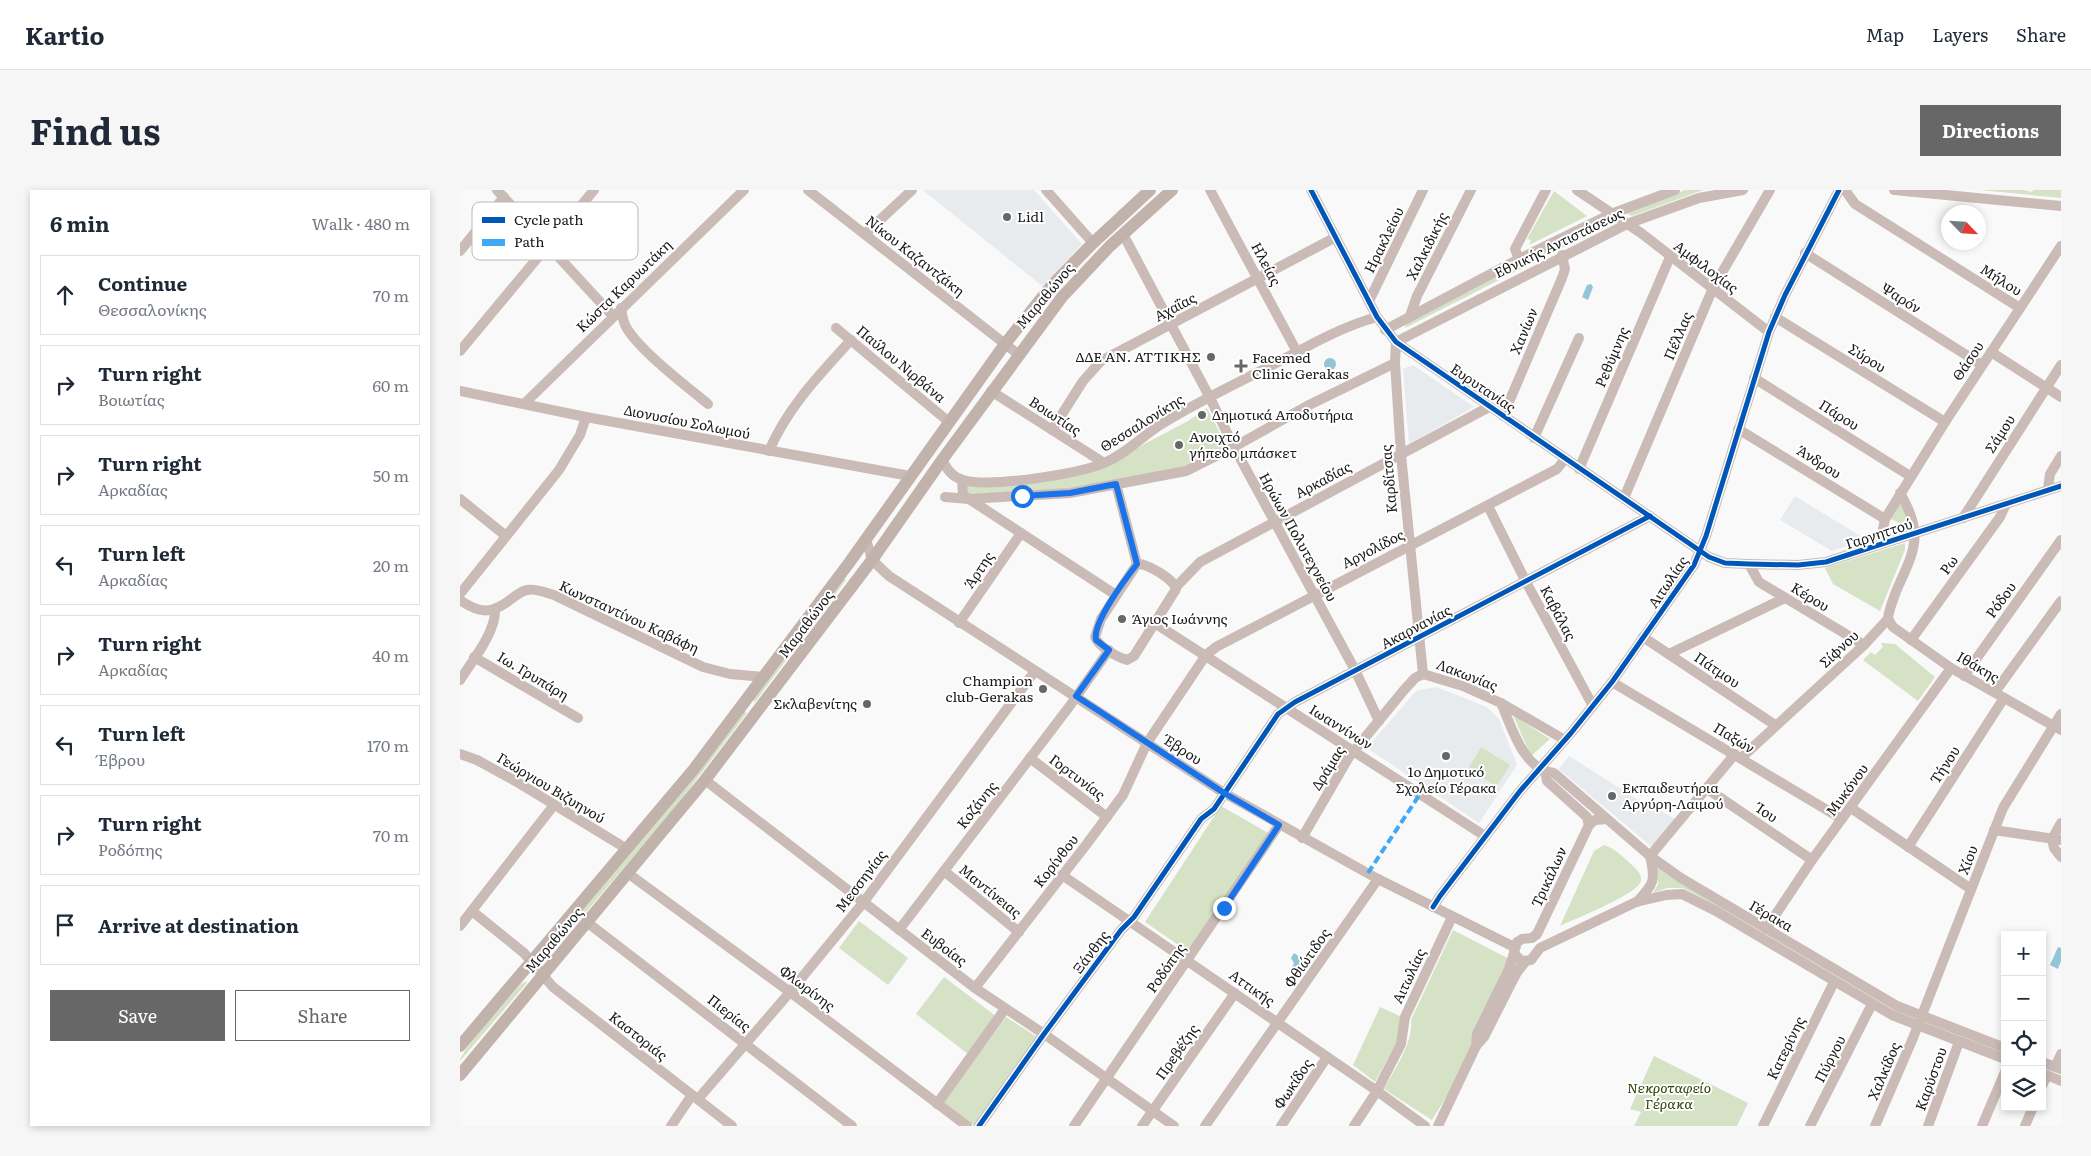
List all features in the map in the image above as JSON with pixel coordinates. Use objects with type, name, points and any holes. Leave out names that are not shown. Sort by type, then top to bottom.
[{"type":"main road","name":"Μαραθώνος","points":[[460,1046],[694,769],[765,677],[866,539],[1005,344],[1052,285],[1093,243],[1150,190]]},
{"type":"main road","name":"Μαραθώνος","points":[[460,1075],[629,874],[705,780],[872,560],[1018,354],[1062,297],[1123,234],[1172,190]]},
{"type":"street","points":[[584,202],[594,190]]},
{"type":"street","name":"Κώστα Καρυωτάκη","points":[[524,404],[744,190]]},
{"type":"street","name":"Νίκου Καζαντζάκη","points":[[808,190],[1018,354]]},
{"type":"street","points":[[864,234],[912,190]]},
{"type":"street","points":[[1046,190],[1093,243]]},
{"type":"street","name":"Ηλείας","points":[[1210,190],[1297,352]]},
{"type":"street","name":"Ευρυτανίας","points":[[1311,190],[1377,318],[1396,342],[1701,551]]},
{"type":"street","name":"Ηρακλείου","points":[[1369,301],[1423,190]]},
{"type":"street","name":"Χαλκιδικής","points":[[1410,316],[1417,296],[1471,190]]},
{"type":"street","points":[[1519,259],[1515,249],[1546,190]]},
{"type":"street","name":"Αμφιλοχίας","points":[[1577,190],[1627,224],[1769,332]]},
{"type":"street","points":[[1385,330],[1519,259],[1611,214],[1675,190]]},
{"type":"street","name":"Εθνικής Αντιστάσεως","points":[[1396,342],[1562,255],[1627,224],[1699,198],[1743,190]]},
{"type":"street","name":"Πέλλας","points":[[1624,498],[1713,288],[1770,190]]},
{"type":"street","name":"Αιτωλίας","points":[[1433,907],[1485,836],[1543,770],[1612,682],[1694,565],[1701,551],[1769,332],[1805,253],[1839,190]]},
{"type":"street","name":"Μήλου","points":[[1845,190],[1855,204],[2020,308]]},
{"type":"street","points":[[1894,190],[2061,206]]},
{"type":"street","points":[[499,192],[508,202]]},
{"type":"street","points":[[460,251],[472,233]]},
{"type":"street","name":"Ηρώων Πολυτεχνείου","points":[[1123,234],[1210,398],[1234,448],[1355,670],[1379,721]]},
{"type":"street","name":"Αχαΐας","points":[[1052,430],[1092,369],[1101,361],[1336,237]]},
{"type":"street","name":"Θάσου","points":[[1885,519],[1910,476],[2061,246]]},
{"type":"street","name":"Ψαρόν","points":[[1805,253],[1982,365]]},
{"type":"street","name":"Χανίων","points":[[1503,416],[1562,278],[1565,269],[1562,255]]},
{"type":"street","name":"Ρεθύμνης","points":[[1579,468],[1670,257]]},
{"type":"street","points":[[460,351],[536,260]]},
{"type":"street","points":[[561,260],[613,316]]},
{"type":"street","points":[[621,308],[623,320],[629,332],[662,365],[708,404]]},
{"type":"street","name":"Θεσσαλονίκης","points":[[962,480],[992,482],[1036,478],[1084,470],[1104,463],[1119,456],[1160,425],[1210,398],[1358,322],[1377,318]]},
{"type":"street","name":"Σύρου","points":[[1775,318],[1945,422]]},
{"type":"street","name":"Παύλου Νιρβάνα","points":[[836,328],[949,422]]},
{"type":"street","points":[[1534,438],[1579,338]]},
{"type":"street","points":[[769,451],[778,431],[792,409],[851,340]]},
{"type":"street","name":"Καρδίτσας","points":[[1396,342],[1395,363],[1401,455],[1423,674]]},
{"type":"street","points":[[1991,352],[2061,396]]},
{"type":"street","points":[[945,497],[969,499],[1070,493],[1186,471],[1234,448],[1307,406],[1395,363]]},
{"type":"street","name":"Σάμου","points":[[1963,518],[2061,365]]},
{"type":"street","name":"Πάρου","points":[[1754,378],[1910,476]]},
{"type":"street","name":"Διονυσίου Σολωμού","points":[[460,391],[586,417],[910,476]]},
{"type":"street","name":"Βοιωτίας","points":[[992,391],[1104,463]]},
{"type":"street","name":"Αρκαδίας","points":[[1109,650],[1123,659],[1131,659],[1156,624],[1175,593],[1176,587],[1200,562],[1489,407]]},
{"type":"street","points":[[460,594],[565,463],[580,435],[586,417]]},
{"type":"street","name":"Άνδρου","points":[[1738,429],[1885,519]]},
{"type":"street","points":[[2048,489],[2050,474],[2061,456]]},
{"type":"street","name":"Αργολίδος","points":[[1148,743],[1206,656],[1216,647],[1557,469],[1565,459]]},
{"type":"street","points":[[942,460],[947,470],[962,480],[963,495],[1116,595]]},
{"type":"street","points":[[1076,696],[1109,650],[1096,640],[1096,631],[1116,595],[1137,564],[1116,484]]},
{"type":"street","name":"Γαργηττού","points":[[1701,551],[1718,561],[1749,564],[1798,565],[1826,562],[2061,486]]},
{"type":"street","points":[[1900,493],[1907,505],[1915,534]]},
{"type":"street","points":[[460,499],[506,536]]},
{"type":"street","name":"Ρω","points":[[1911,640],[2000,517],[2006,504]]},
{"type":"street","name":"Καβάλας","points":[[1488,506],[1525,580],[1593,706]]},
{"type":"street","name":"Ακαρνανίας","points":[[1224,793],[1278,714],[1295,702],[1650,516]]},
{"type":"street","points":[[1885,519],[1884,537],[1890,541]]},
{"type":"street","name":"Άρτης","points":[[959,623],[1021,532]]},
{"type":"street","name":"Σίφνου","points":[[1650,856],[1706,788],[1738,756],[1864,646],[1888,619],[1888,609],[1913,554],[1915,534]]},
{"type":"street","points":[[866,539],[872,560]]},
{"type":"street","name":"Ρόδου","points":[[1964,676],[2061,540]]},
{"type":"street","name":"Έβρου","points":[[872,560],[876,566],[889,576],[959,623],[1076,696],[1224,793],[1302,838],[1514,950],[1521,961],[1526,961]]},
{"type":"street","points":[[1137,564],[1146,565],[1173,582],[1176,587]]},
{"type":"street","name":"Κέρου","points":[[1749,564],[1759,582],[1864,646]]},
{"type":"street","name":"Κωνσταντίνου Καβάφη","points":[[495,610],[528,589],[540,590],[703,667],[730,674],[765,677]]},
{"type":"street","points":[[1669,654],[1786,598]]},
{"type":"street","points":[[460,600],[476,609],[488,612],[495,610],[492,629],[460,680]]},
{"type":"street","name":"Τήνου","points":[[1908,847],[1999,695],[2061,600]]},
{"type":"street","name":"Ιθάκης","points":[[1888,619],[1893,626],[1951,668],[2057,728]]},
{"type":"street","name":"Ιωαννίνων","points":[[1156,624],[1485,836]]},
{"type":"street","name":"Πάτμου","points":[[1643,637],[1775,725]]},
{"type":"street","name":"Ιω. Γρυπάρη","points":[[474,657],[578,718]]},
{"type":"street","name":"Μυκόνου","points":[[1766,929],[1812,860],[1951,668]]},
{"type":"street","name":"Μεσσηνίας","points":[[671,1126],[790,992],[863,903],[1035,670]]},
{"type":"street","name":"Λακωνίας","points":[[1423,674],[1463,686],[1501,703],[1566,740]]},
{"type":"street","name":"Δράμας","points":[[1302,838],[1354,750],[1415,678],[1423,674]]},
{"type":"street","name":"Παξών","points":[[1612,682],[1842,819]]},
{"type":"street","name":"Κοζάνης","points":[[899,930],[1076,696]]},
{"type":"street","name":"Λακωνίας","points":[[1501,703],[1528,759],[1543,770]]},
{"type":"street","name":"Χίου","points":[[1920,1021],[2009,796],[2057,728],[2061,714]]},
{"type":"street","name":"Κορίνθου","points":[[975,988],[1107,817],[1123,794],[1148,743]]},
{"type":"street","name":"Γεώργιου Βιζυηνού","points":[[460,754],[477,760],[627,849]]},
{"type":"street","name":"Γορτυνίας","points":[[1030,758],[1107,817]]},
{"type":"street","points":[[1543,770],[1547,781],[1584,814],[1589,825],[1595,820],[1607,819]]},
{"type":"street","name":"Γέρακα","points":[[1543,770],[1554,773],[1650,856],[1681,878],[1920,1021],[1959,1042],[2001,1058]]},
{"type":"street","name":"Ευβοίας","points":[[705,780],[975,988],[1044,1034],[1174,1126]]},
{"type":"street","name":"Ίου","points":[[1706,788],[1812,860]]},
{"type":"street","name":"Ξάνθης","points":[[979,1126],[1044,1034],[1130,922],[1202,819],[1214,808],[1224,793]]},
{"type":"street","points":[[460,926],[554,805]]},
{"type":"street","points":[[1851,808],[1971,890]]},
{"type":"street","points":[[2061,823],[2054,848],[2061,857]]},
{"type":"street","name":"Ροδόπης","points":[[1074,1126],[1279,825]]},
{"type":"street","name":"Τρικάλων","points":[[1514,950],[1522,939],[1532,938],[1537,934],[1589,825]]},
{"type":"street","points":[[1994,830],[2056,839]]},
{"type":"street","points":[[1636,902],[1651,885],[1653,870],[1650,856]]},
{"type":"street","name":"Μαντίνειας","points":[[944,871],[1019,932]]},
{"type":"street","name":"Φλωρίνης","points":[[629,874],[790,992],[967,1126]]},
{"type":"street","name":"Αττικής","points":[[1062,875],[1425,1126]]},
{"type":"street","name":"Φθιώτιδος","points":[[1206,1126],[1378,879]]},
{"type":"street","name":"Γέρακα","points":[[1526,961],[1534,957],[1540,948],[1636,902],[1666,895],[1682,894],[1716,911],[1892,1016],[1920,1021],[2001,1047]]},
{"type":"street","name":"Καστοριάς","points":[[472,911],[532,961],[554,988],[732,1126]]},
{"type":"street","name":"Αιτωλίας","points":[[1354,1126],[1377,1091],[1401,1044],[1405,1017],[1452,917]]},
{"type":"street","name":"Πιερίας","points":[[588,923],[852,1126]]},
{"type":"street","points":[[1476,1046],[1477,1034],[1509,969],[1514,950]]},
{"type":"street","points":[[1438,1126],[1476,1046],[1484,1037],[1517,972],[1526,961]]},
{"type":"street","name":"Κατερίνης","points":[[1763,1126],[1834,982]]},
{"type":"street","name":"Πρεβέζης","points":[[1142,1126],[1235,993]]},
{"type":"street","name":"Πύργου","points":[[1810,1126],[1872,1004]]},
{"type":"street","points":[[937,1104],[1005,1008]]},
{"type":"street","name":"Χαλκίδος","points":[[1876,1126],[1920,1021]]},
{"type":"street","name":"Καρύστου","points":[[1928,1126],[1959,1042]]},
{"type":"street","points":[[2046,1064],[2058,1068],[2061,1054]]},
{"type":"street","name":"Φωκίδος","points":[[1281,1126],[1327,1057]]},
{"type":"street","points":[[2046,1074],[2061,1081]]},
{"type":"street","points":[[1982,1126],[2001,1081]]},
{"type":"street","points":[[2025,1126],[2031,1111]]},
{"type":"shaded area","name":"Lidl","points":[[923,190],[1034,190],[1082,244],[1042,286]]},
{"type":"shaded area","points":[[1413,365],[1474,407],[1409,444],[1403,369]]},
{"type":"shaded area","points":[[1795,496],[1866,539],[1832,551],[1780,520]]},
{"type":"shaded area","name":"1ο Δημοτικό Σχολείο Γέρακα","points":[[1436,687],[1487,707],[1499,719],[1517,765],[1479,823],[1367,748],[1416,691]]},
{"type":"shaded area","name":"Εκπαιδευτήρια Αργύρη-Λαιμού","points":[[1569,756],[1649,807],[1651,805],[1675,819],[1652,847],[1559,769]]},
{"type":"green space","points":[[1685,190],[1703,190],[1632,216],[1626,213]]},
{"type":"green space","points":[[1980,190],[2024,190],[2032,192],[2033,190],[2061,190],[2061,198]]},
{"type":"green space","points":[[1554,191],[1587,216],[1529,245],[1531,240],[1527,239]]},
{"type":"green space","points":[[1606,221],[1611,223],[1405,328],[1409,319]]},
{"type":"green space","points":[[1207,408],[1226,445],[1183,467],[1063,491],[969,496],[965,482],[1101,467],[1188,421]]},
{"type":"green space","points":[[1901,501],[1911,526],[1909,528],[1891,519]]},
{"type":"green space","points":[[1905,543],[1905,550],[1880,611],[1833,584],[1825,568]]},
{"type":"green space","points":[[843,578],[846,580],[755,702],[753,700]]},
{"type":"green space","points":[[1881,643],[1895,644],[1935,677],[1918,701],[1863,660],[1871,652],[1875,655],[1883,647]]},
{"type":"green space","points":[[744,711],[747,713],[670,814],[555,948],[552,945]]},
{"type":"green space","points":[[1513,715],[1550,739],[1531,756]]},
{"type":"green space","points":[[1481,747],[1510,765],[1498,784],[1494,785],[1468,769]]},
{"type":"green space","points":[[1221,806],[1270,834],[1190,953],[1145,922]]},
{"type":"green space","points":[[1604,845],[1616,851],[1632,865],[1640,874],[1641,881],[1629,893],[1560,926],[1594,851]]},
{"type":"green space","points":[[1657,866],[1776,939],[1683,888],[1667,888],[1653,893],[1658,884]]},
{"type":"green space","points":[[859,921],[908,958],[888,985],[839,948]]},
{"type":"green space","points":[[1453,930],[1519,964],[1522,974],[1432,1120],[1384,1089],[1406,1047],[1411,1029],[1411,1020]]},
{"type":"green space","points":[[944,977],[997,1017],[968,1054],[916,1014]]},
{"type":"green space","points":[[527,981],[460,1061],[468,1046],[487,1023],[521,984]]},
{"type":"green space","points":[[1380,1007],[1402,1017],[1397,1041],[1375,1082],[1353,1065]]},
{"type":"green space","points":[[1006,1017],[1037,1037],[974,1126],[943,1102]]},
{"type":"green space","name":"Νεκροταφείο Γέρακα","points":[[1654,1056],[1748,1103],[1737,1126],[1634,1126],[1641,1112],[1630,1109]]},
{"type":"water","points":[[1591,284],[1593,287],[1588,300],[1582,297],[1587,285]]},
{"type":"water","points":[[1332,358],[1335,359],[1335,369],[1328,370],[1325,369],[1324,362],[1325,359]]},
{"type":"water","points":[[2058,947],[2061,948],[2061,961],[2058,969],[2050,965]]},
{"type":"water","points":[[1294,953],[1307,962],[1299,974],[1291,969],[1294,963],[1291,958]]},
{"type":"marked path","points":[[1368,873],[1420,794]]},
{"type":"cycle path","points":[[1311,190],[1377,317],[1396,342],[1709,557],[1725,563],[1798,565],[1826,562],[2061,486]]},
{"type":"cycle path","points":[[1433,907],[1520,791],[1571,733],[1612,682],[1694,565],[1706,536],[1769,332],[1785,295],[1839,190]]},
{"type":"cycle path","points":[[979,1126],[1121,930],[1134,917],[1201,819],[1214,809],[1278,714],[1295,702],[1650,516]]},
{"type":"place","name":"Lidl","points":[[1007,217]]},
{"type":"place","name":"ΔΔΕ ΑΝ. ΑΤΤΙΚΗΣ","points":[[1211,357]]},
{"type":"place","name":"Facemed Clinic Gerakas","points":[[1241,366]]},
{"type":"place","name":"Δημοτικά Αποδυτήρια","points":[[1202,415]]},
{"type":"place","name":"Ανοιχτό γήπεδο μπάσκετ","points":[[1179,445]]},
{"type":"place","name":"Άγιος Ιωάννης","points":[[1122,619]]},
{"type":"place","name":"Champion club-Gerakas","points":[[1043,689]]},
{"type":"place","name":"Σκλαβενίτης","points":[[867,704]]},
{"type":"place","name":"1ο Δημοτικό Σχολείο Γέρακα","points":[[1446,756]]},
{"type":"place","name":"Εκπαιδευτήρια Αργύρη-Λαιμού","points":[[1612,796]]},
{"type":"route","points":[[1022,496],[1070,493],[1116,484],[1137,564],[1101,619],[1096,631],[1096,640],[1109,650],[1076,696],[1224,793],[1279,825],[1224,908]]}]
